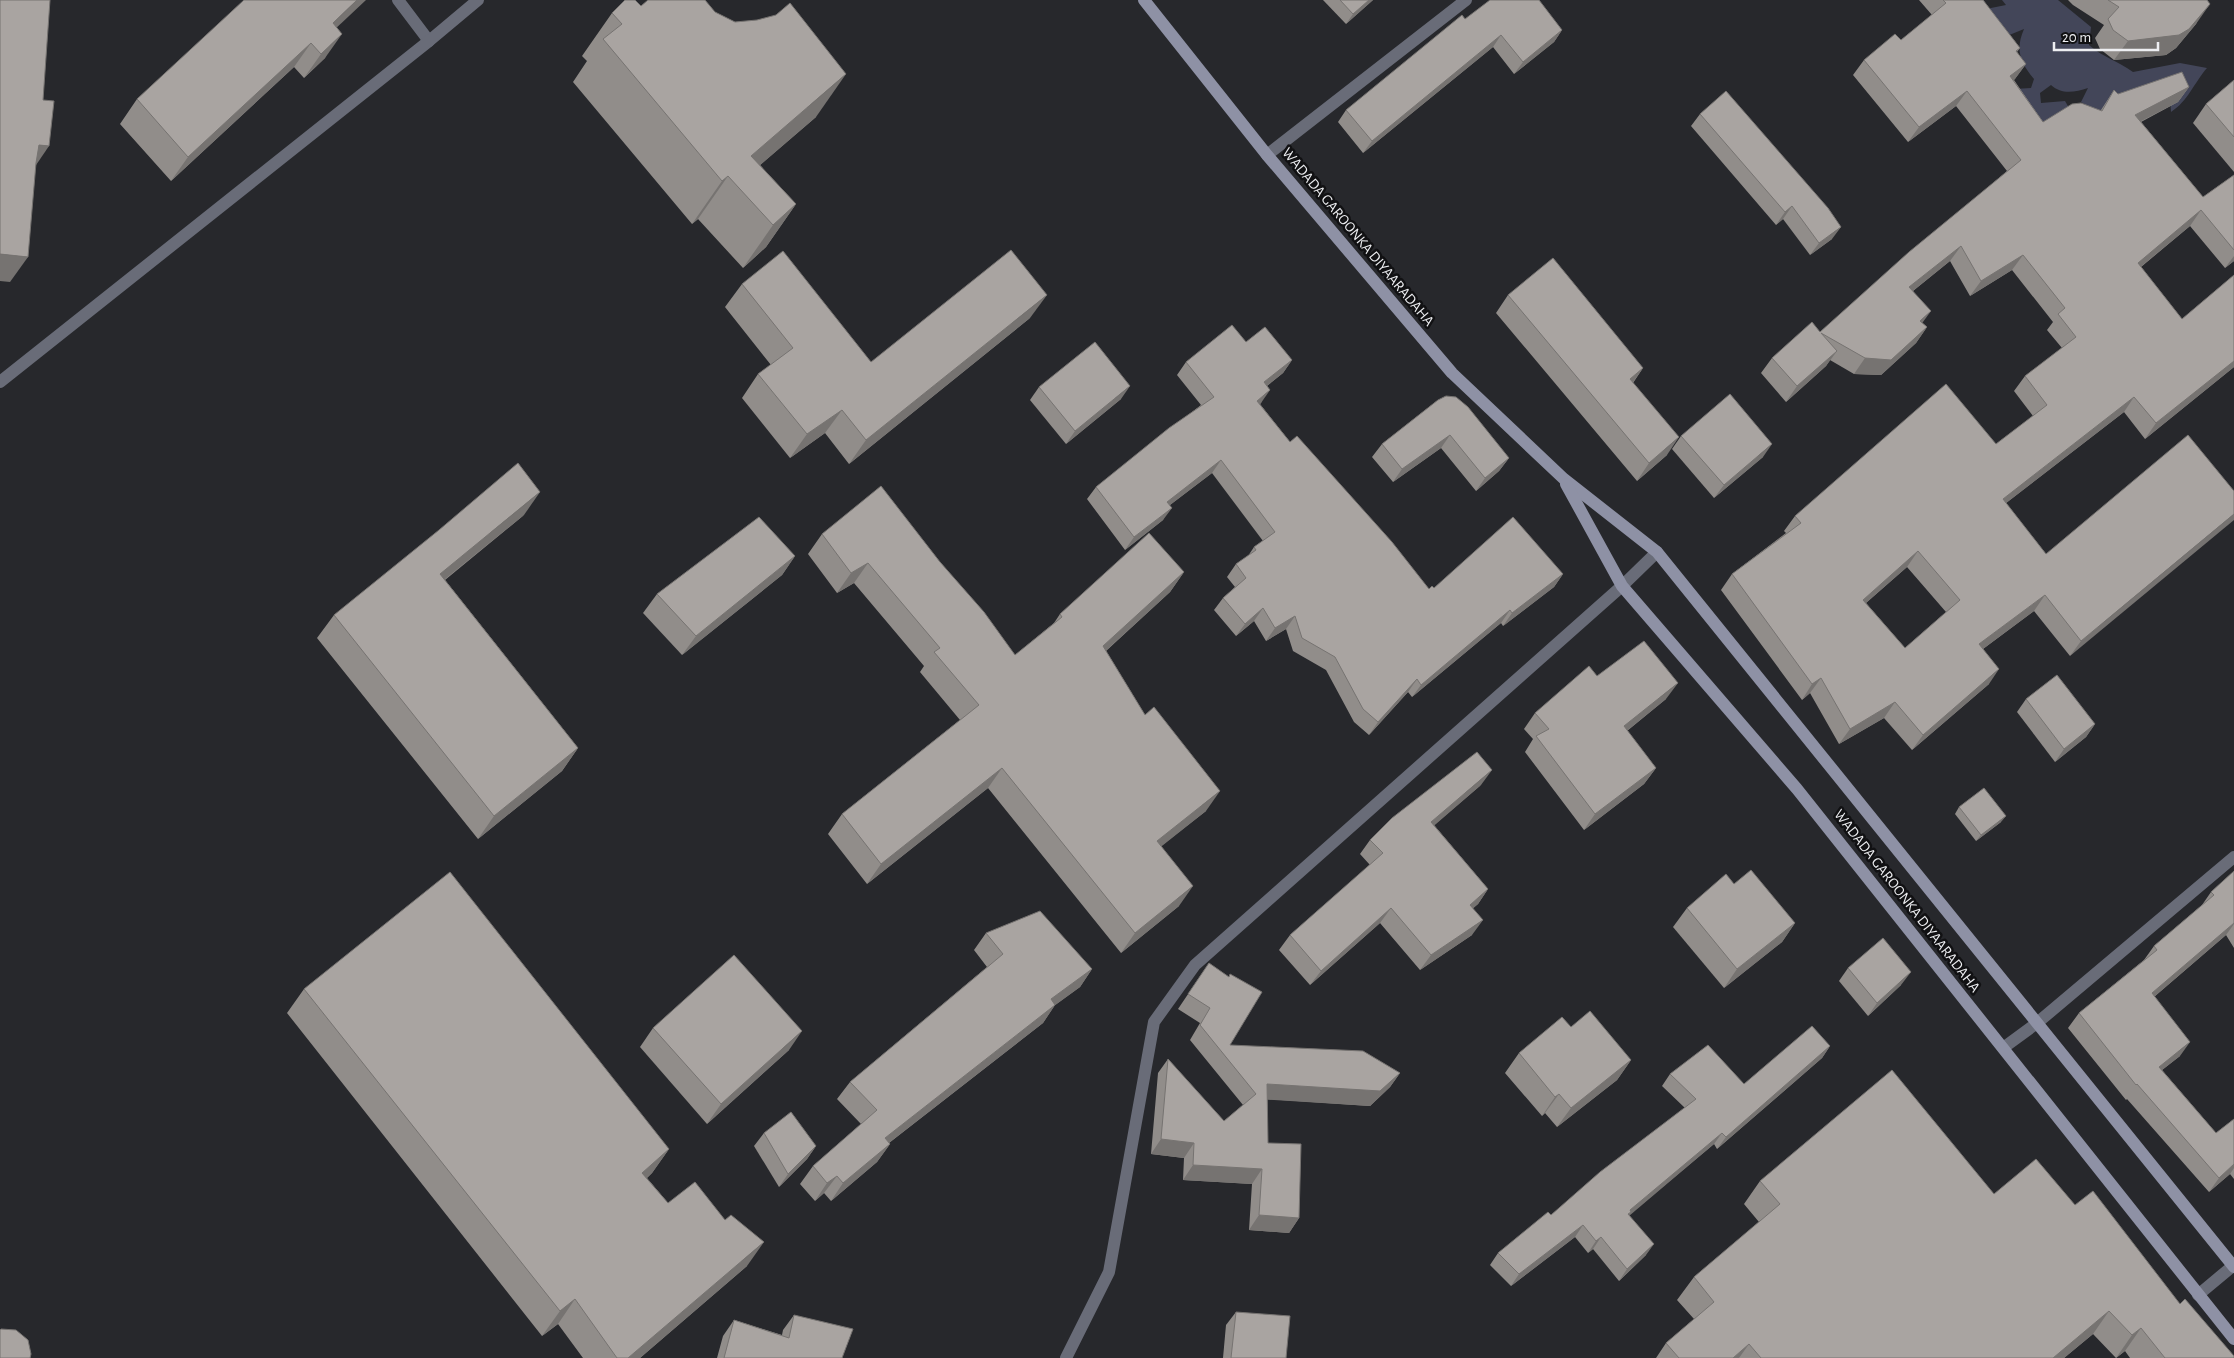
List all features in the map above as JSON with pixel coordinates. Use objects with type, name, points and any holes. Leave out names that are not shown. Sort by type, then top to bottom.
[{"type":"main road","name":"WADADA GAROONKA DIYAARADAHA","points":[[1144,0],[1267,155],[1452,373],[1564,479],[1657,552],[2234,1265]]},
{"type":"main road","name":"WADADA GAROONKA DIYAARADAHA","points":[[1564,479],[1622,586],[1797,789],[2234,1339]]},
{"type":"street","points":[[398,0],[429,41]]},
{"type":"street","points":[[0,382],[478,0]]},
{"type":"street","points":[[1267,155],[1466,0]]},
{"type":"street","points":[[1066,1358],[1109,1272],[1154,1022],[1195,965],[1622,586],[1657,552]]},
{"type":"street","points":[[2003,1048],[2037,1023],[2234,858]]},
{"type":"street","points":[[2198,1295],[2234,1265]]},
{"type":"shaded area","points":[[2002,0],[2058,0],[2091,27],[2089,45],[2133,72],[2180,63],[2207,68],[2177,108],[2171,112],[2170,99],[2158,89],[2146,84],[2103,115],[2081,102],[2088,88],[2064,91],[2051,85],[2040,93],[2041,103],[2065,101],[2072,113],[2053,140],[2014,89],[2031,88],[2034,79],[2020,56],[2021,36],[2024,29],[2002,38],[1986,9],[2006,5]]},
{"type":"building","points":[[0,0],[50,0],[43,100],[54,101],[49,146],[39,145],[36,163],[28,257],[0,254]]},
{"type":"building","points":[[244,0],[357,0],[333,23],[342,34],[321,54],[311,43],[188,157],[137,99]]},
{"type":"building","points":[[625,0],[635,0],[641,6],[648,0],[705,0],[715,12],[735,22],[757,20],[776,15],[790,3],[846,74],[751,156],[796,204],[773,225],[728,176],[722,181],[603,39],[622,24],[612,13]]},
{"type":"building","points":[[1340,0],[1369,0],[1353,14]]},
{"type":"building","points":[[1490,0],[1539,0],[1562,30],[1523,62],[1501,35],[1372,141],[1346,110],[1462,15],[1465,19]]},
{"type":"building","points":[[1943,0],[1983,0],[2020,48],[2016,51],[2026,64],[2010,76],[2043,122],[2072,104],[2081,103],[2102,111],[2114,90],[2118,94],[2182,72],[2189,87],[2135,115],[2203,197],[2234,175],[2234,250],[2201,210],[2138,263],[2182,319],[2234,275],[2234,361],[2156,423],[2134,397],[2003,499],[2046,554],[2188,435],[2234,491],[2234,514],[2081,641],[2045,595],[1979,644],[1999,669],[1923,735],[1895,702],[1850,729],[1821,678],[1812,684],[1732,574],[1801,523],[1795,516],[1946,384],[1996,444],[2047,405],[2025,376],[2076,337],[2058,314],[2065,308],[2023,255],[1981,281],[1961,246],[1909,287],[1931,311],[1920,321],[1927,327],[1891,360],[1865,358],[1821,333],[1837,351],[1797,386],[1772,358],[1812,322],[1820,332],[1909,252],[2021,160],[1967,91],[1919,127],[1864,60],[1895,34],[1901,40],[1946,3]],"holes":[[[1918,551],[1960,600],[1905,648],[1863,600]]]},
{"type":"building","points":[[2108,0],[2207,0],[2210,4],[2189,29],[2179,35],[2128,41],[2113,30],[2108,19],[2119,7]]},
{"type":"building","points":[[2234,80],[2234,137],[2206,104]]},
{"type":"building","points":[[1726,91],[1828,208],[1841,227],[1819,243],[1792,206],[1785,212],[1700,114]]},
{"type":"building","points":[[1011,250],[1047,295],[866,440],[842,410],[807,434],[758,374],[793,348],[742,284],[783,251],[871,362]]},
{"type":"building","points":[[1553,258],[1643,368],[1630,379],[1679,437],[1649,463],[1508,295]]},
{"type":"building","points":[[1232,325],[1246,342],[1265,327],[1292,360],[1264,382],[1270,390],[1257,401],[1290,442],[1297,436],[1392,542],[1429,589],[1432,586],[1434,588],[1513,517],[1563,574],[1512,613],[1510,610],[1421,685],[1417,679],[1378,722],[1363,709],[1335,657],[1302,638],[1295,616],[1275,628],[1263,608],[1245,624],[1223,598],[1246,578],[1236,564],[1256,550],[1254,547],[1275,532],[1221,460],[1167,502],[1172,508],[1134,537],[1096,487],[1169,428],[1214,397],[1186,362]]},
{"type":"building","points":[[1095,342],[1130,386],[1075,431],[1039,387]]},
{"type":"building","points":[[1730,394],[1772,444],[1724,485],[1681,436]]},
{"type":"building","points":[[1446,396],[1456,397],[1468,407],[1509,458],[1485,478],[1450,435],[1402,469],[1382,444],[1438,400]]},
{"type":"building","points":[[518,463],[540,492],[440,574],[578,748],[494,816],[334,615]]},
{"type":"building","points":[[881,486],[940,562],[984,612],[1015,655],[1062,617],[1060,614],[1149,533],[1184,572],[1103,646],[1145,715],[1154,707],[1220,791],[1157,841],[1193,886],[1135,933],[1002,768],[881,864],[842,814],[979,705],[934,652],[940,648],[868,563],[851,573],[822,534]]},
{"type":"building","points":[[759,517],[795,556],[696,636],[657,594]]},
{"type":"building","points":[[1644,641],[1678,683],[1624,726],[1656,768],[1595,814],[1536,736],[1549,729],[1535,713],[1589,666],[1597,676]]},
{"type":"building","points":[[2057,675],[2095,724],[2064,749],[2026,699]]},
{"type":"building","points":[[1477,752],[1492,770],[1431,822],[1488,889],[1470,905],[1483,920],[1431,955],[1391,908],[1321,971],[1290,935],[1383,853],[1370,840],[1392,818]]},
{"type":"building","points":[[1984,788],[2006,816],[1981,835],[1959,807]]},
{"type":"building","points":[[1751,870],[1795,923],[1737,969],[1687,908],[1726,874],[1734,884]]},
{"type":"building","points":[[2234,871],[2234,923],[2152,993],[2190,1042],[2159,1067],[2216,1133],[2234,1119],[2234,1164],[2219,1178],[2136,1085],[2079,1013],[2157,950],[2154,946],[2214,895],[2211,892]]},
{"type":"building","points":[[450,872],[669,1149],[642,1173],[668,1203],[695,1182],[725,1220],[731,1215],[764,1242],[628,1358],[617,1358],[575,1299],[560,1311],[304,989]]},
{"type":"building","points":[[1040,911],[1092,969],[1051,999],[1055,1005],[885,1138],[890,1144],[843,1183],[837,1176],[827,1183],[813,1166],[877,1110],[850,1082],[1003,954],[986,933]]},
{"type":"building","points":[[1883,938],[1911,972],[1877,1003],[1848,968]]},
{"type":"building","points":[[734,955],[802,1031],[721,1104],[653,1028]]},
{"type":"building","points":[[1209,963],[1229,977],[1230,974],[1262,992],[1230,1045],[1363,1051],[1400,1073],[1380,1091],[1267,1084],[1268,1143],[1301,1144],[1299,1218],[1259,1215],[1262,1169],[1193,1165],[1194,1143],[1161,1139],[1168,1059],[1224,1121],[1256,1094],[1200,1025],[1210,1008],[1188,994]]},
{"type":"building","points":[[1590,1011],[1631,1060],[1571,1108],[1559,1094],[1555,1097],[1519,1053],[1562,1017],[1571,1027]]},
{"type":"building","points":[[1812,1026],[1830,1046],[1726,1137],[1722,1133],[1630,1210],[1631,1212],[1628,1214],[1654,1244],[1627,1269],[1601,1237],[1596,1241],[1583,1225],[1519,1274],[1498,1253],[1548,1212],[1551,1215],[1600,1172],[1696,1099],[1670,1074],[1708,1045],[1744,1084]]},
{"type":"building","points":[[1892,1070],[1994,1194],[2036,1159],[2075,1205],[2093,1191],[2180,1304],[2185,1299],[2234,1358],[2165,1358],[2141,1328],[2132,1335],[2109,1311],[2053,1358],[1761,1358],[1749,1344],[1733,1358],[1679,1358],[1666,1343],[1714,1302],[1694,1277],[1780,1204],[1760,1181]]},
{"type":"building","points":[[791,1112],[816,1146],[788,1174],[764,1133]]},
{"type":"building","points":[[1236,1312],[1290,1316],[1286,1358],[1231,1358]]},
{"type":"building","points":[[794,1315],[853,1329],[842,1358],[724,1358],[734,1320],[789,1338]]},
{"type":"building","points":[[1,1329],[16,1330],[28,1340],[30,1358],[0,1358]]}]
